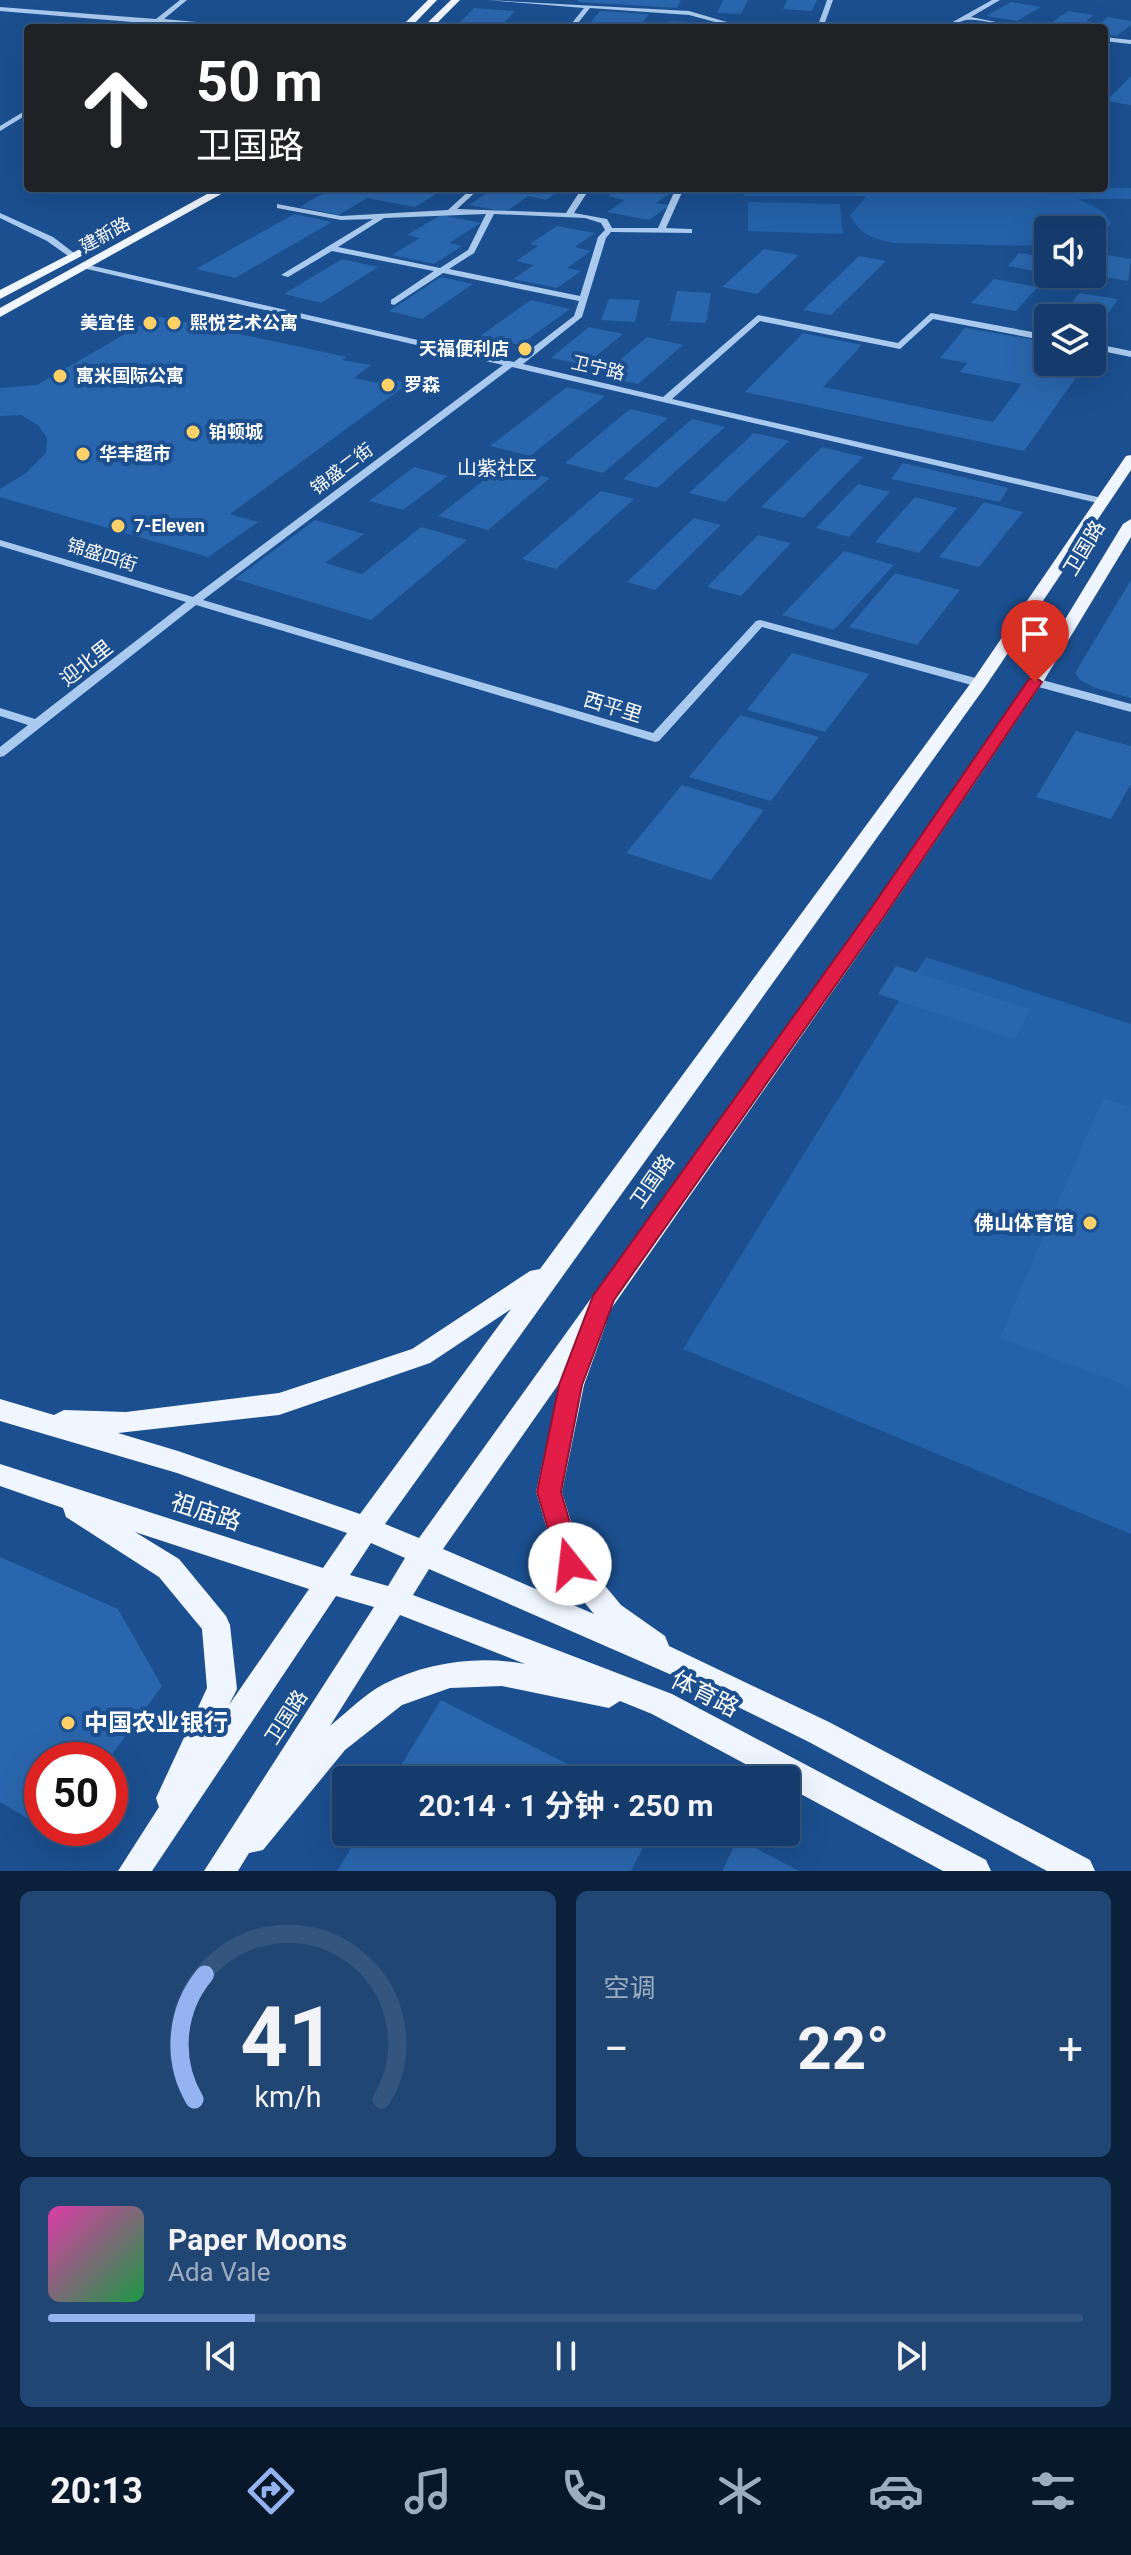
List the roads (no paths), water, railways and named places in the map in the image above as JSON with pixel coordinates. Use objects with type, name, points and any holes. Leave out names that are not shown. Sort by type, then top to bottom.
[{"type":"main road","points":[[409,24],[433,0]]},
{"type":"main road","points":[[431,24],[456,0]]},
{"type":"main road","name":"建新路","points":[[0,295],[194,192]]},
{"type":"main road","name":"建新路","points":[[0,313],[219,192]]},
{"type":"main road","points":[[140,1862],[366,1528],[979,683],[1131,459]]},
{"type":"main road","name":"卫国路","points":[[221,1871],[424,1553],[879,911],[1035,682],[1131,524]]},
{"type":"main road","points":[[34,1420],[126,1423],[279,1404],[421,1356],[549,1272]]},
{"type":"main road","points":[[604,1296],[571,1385],[549,1492],[570,1564],[611,1614],[691,1670]]},
{"type":"main road","name":"祖庙路","points":[[0,1410],[178,1462],[366,1528],[691,1670]]},
{"type":"main road","name":"祖庙路","points":[[0,1475],[269,1565],[394,1600]]},
{"type":"main road","points":[[49,1492],[169,1568],[216,1625],[222,1689],[140,1862]]},
{"type":"main road","name":"体育路","points":[[394,1600],[662,1704],[975,1871]]},
{"type":"main road","name":"体育路","points":[[691,1670],[819,1732],[1079,1871]]},
{"type":"main road","points":[[221,1871],[271,1818],[335,1740],[393,1694],[450,1675],[502,1673],[662,1704]]},
{"type":"street","points":[[152,24],[184,0]]},
{"type":"street","points":[[490,0],[689,13],[730,24]]},
{"type":"street","points":[[821,24],[830,0]]},
{"type":"street","points":[[954,24],[997,0]]},
{"type":"street","points":[[574,24],[588,7]]},
{"type":"street","points":[[0,9],[208,24]]},
{"type":"street","points":[[967,18],[1001,24]]},
{"type":"street","points":[[1108,39],[1131,42]]},
{"type":"street","points":[[0,129],[24,114]]},
{"type":"street","points":[[449,213],[472,192]]},
{"type":"street","points":[[569,215],[583,192]]},
{"type":"street","points":[[662,229],[678,192]]},
{"type":"street","points":[[280,206],[341,218],[491,212],[569,215],[604,221],[609,230],[689,231]]},
{"type":"street","points":[[394,302],[471,251],[491,212]]},
{"type":"street","points":[[0,215],[50,239],[74,256]]},
{"type":"street","points":[[285,275],[382,216]]},
{"type":"street","name":"锦盛二街","points":[[194,601],[578,317],[602,237],[609,230]]},
{"type":"street","points":[[331,248],[583,299]]},
{"type":"street","name":"卫宁路","points":[[87,266],[1102,501]]},
{"type":"street","points":[[665,400],[758,318],[900,346],[931,316],[1034,335]]},
{"type":"street","points":[[1106,349],[1131,354]]},
{"type":"street","name":"锦盛四街","points":[[0,543],[194,601]]},
{"type":"street","name":"西平里","points":[[194,601],[655,738],[760,623],[979,683]]},
{"type":"street","name":"迎北里","points":[[0,753],[194,601]]},
{"type":"street","points":[[1035,682],[1131,708]]},
{"type":"street","points":[[0,712],[37,724]]},
{"type":"place","name":"美宜佳","points":[[150,323]]},
{"type":"place","name":"熙悦艺术公寓","points":[[174,323]]},
{"type":"place","name":"天福便利店","points":[[525,349]]},
{"type":"place","name":"寓米国际公寓","points":[[60,376]]},
{"type":"place","name":"罗森","points":[[388,385]]},
{"type":"place","name":"铂顿城","points":[[193,432]]},
{"type":"place","name":"华丰超市","points":[[83,454]]},
{"type":"place","name":"7-Eleven","points":[[118,526]]},
{"type":"place","name":"佛山体育馆","points":[[1090,1223]]},
{"type":"place","name":"中国农业银行","points":[[68,1723]]},
{"type":"district","name":"山紫社区","points":[[497,468]]}]
